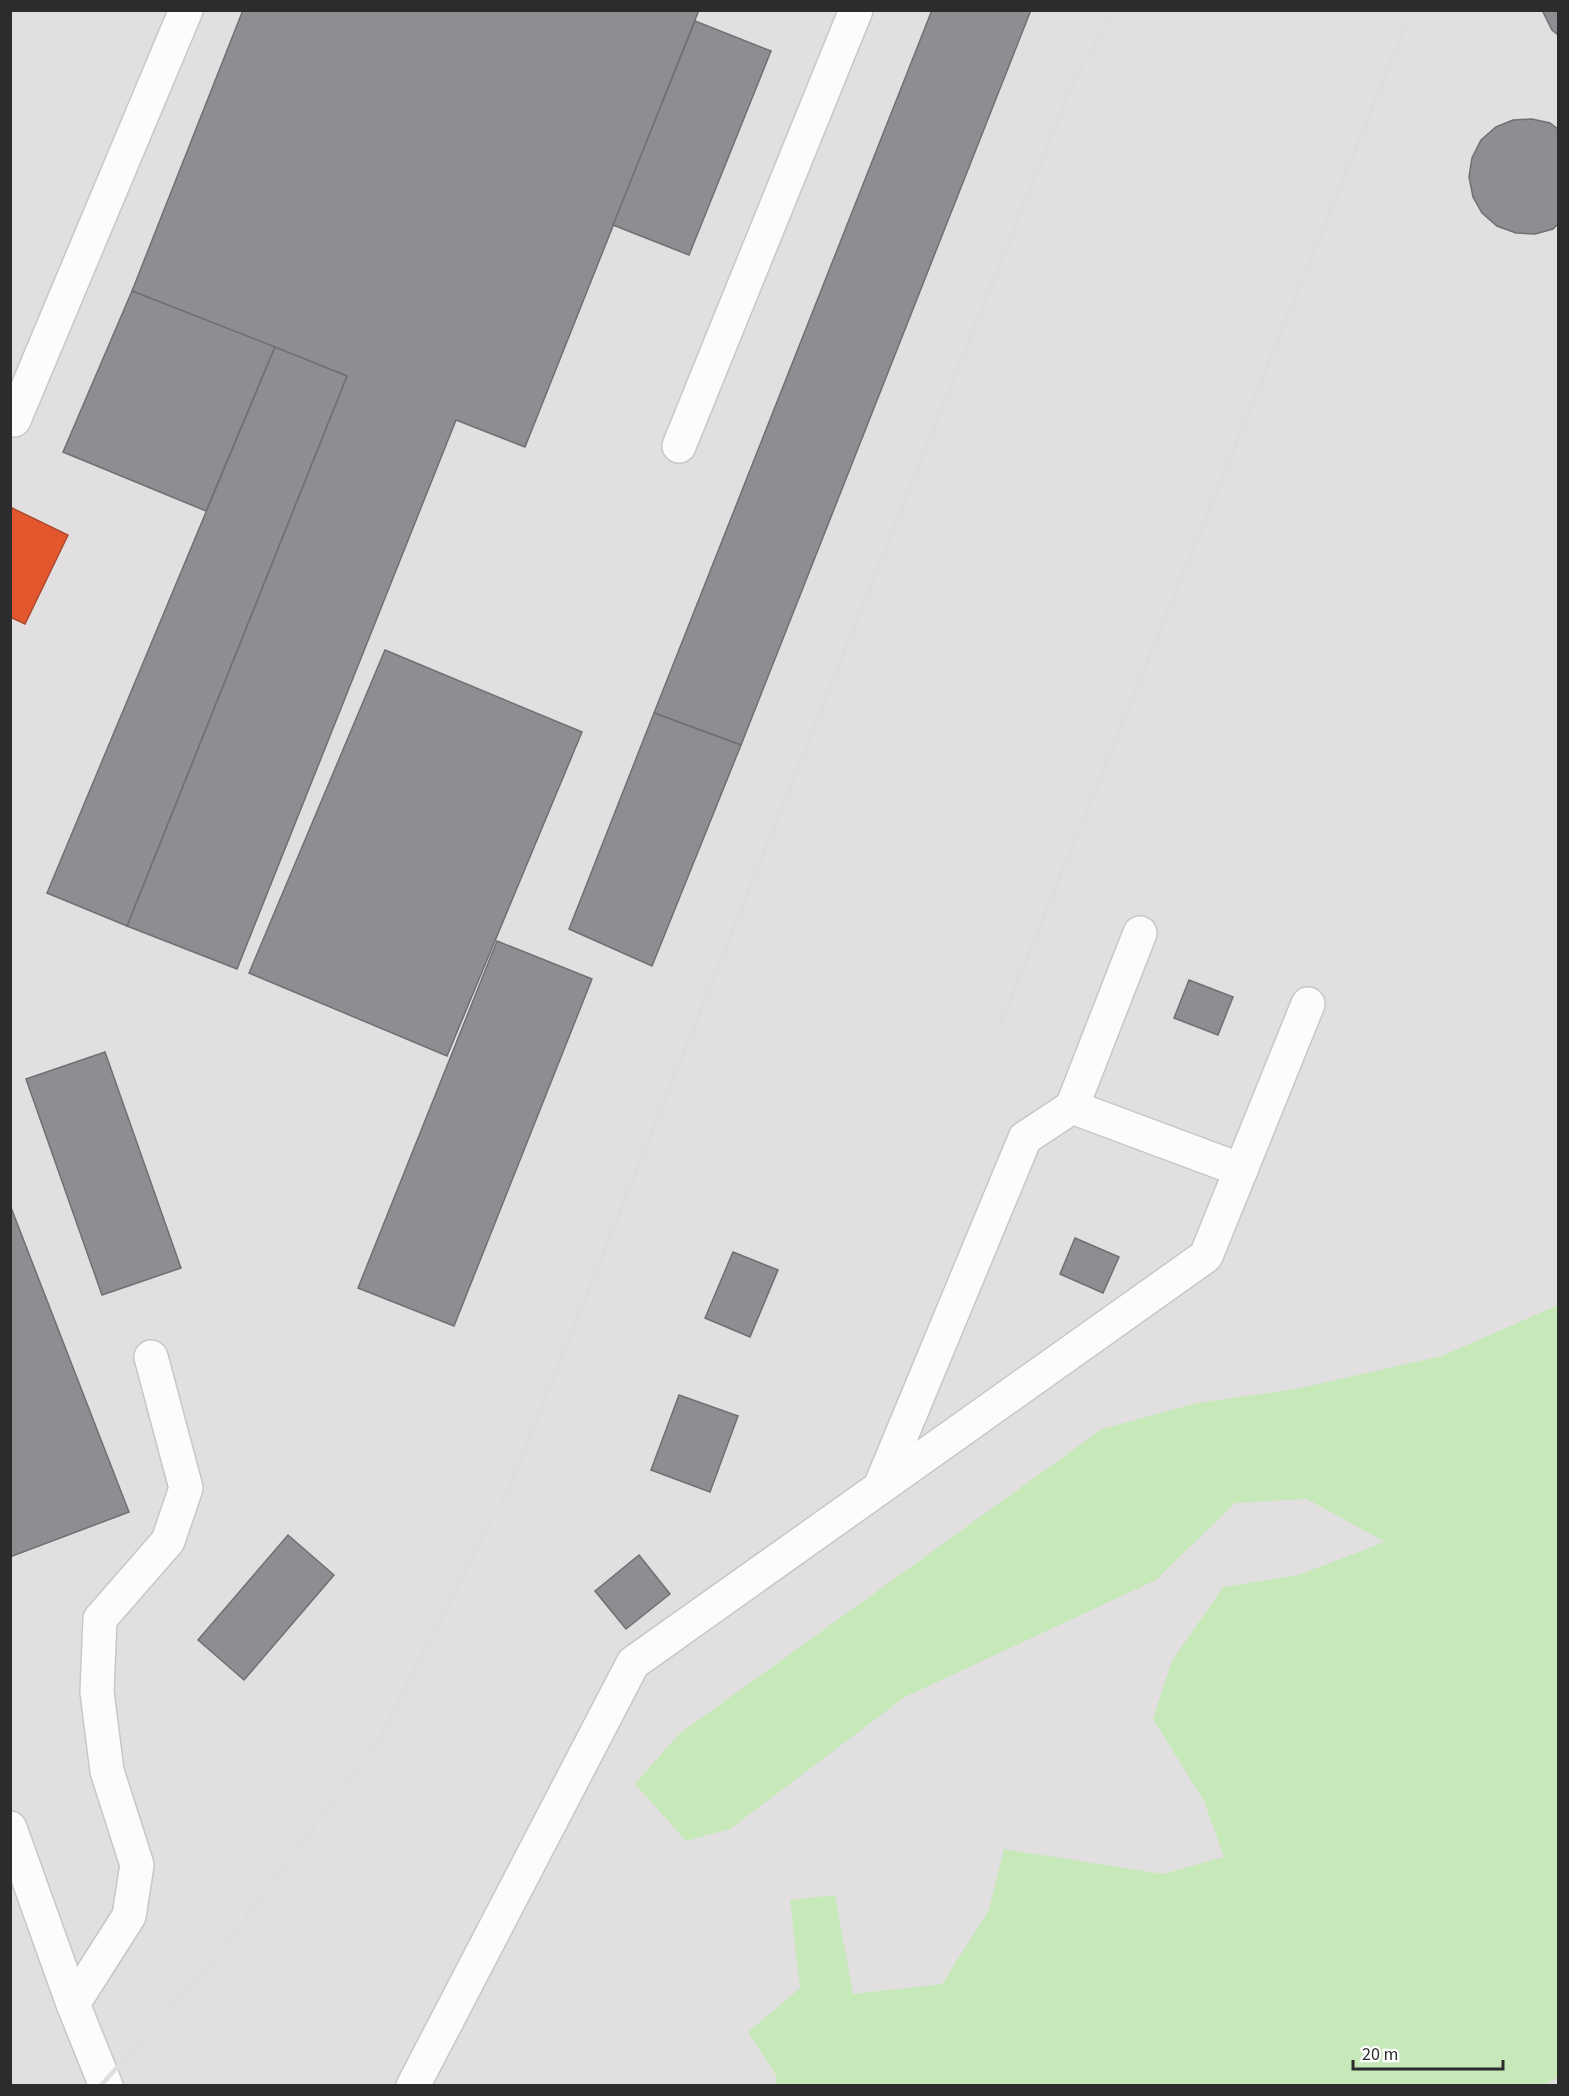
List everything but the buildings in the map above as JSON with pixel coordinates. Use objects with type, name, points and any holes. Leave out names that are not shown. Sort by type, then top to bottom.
[{"type":"lane","points":[[14,420],[186,10]]},
{"type":"lane","points":[[679,446],[856,10]]},
{"type":"lane","points":[[880,1487],[1024,1138],[1072,1107],[1140,933]]},
{"type":"lane","points":[[413,2085],[633,1663],[1206,1256],[1308,1004]]},
{"type":"lane","points":[[1072,1107],[1241,1170]]},
{"type":"lane","points":[[73,2004],[129,1916],[137,1865],[107,1771],[97,1692],[100,1620],[168,1541],[186,1488],[150,1357]]},
{"type":"lane","points":[[10,1828],[73,2004],[106,2085]]},
{"type":"shaded area","points":[[11,11],[1558,11],[1558,2085],[11,2085]]},
{"type":"green space","points":[[1558,1305],[1558,2077],[1543,2086],[775,2085],[777,2077],[748,2032],[800,1988],[790,1900],[835,1895],[853,1994],[942,1984],[989,1910],[1004,1849],[1163,1874],[1224,1857],[1204,1801],[1153,1719],[1172,1661],[1223,1587],[1298,1575],[1385,1542],[1307,1499],[1235,1503],[1156,1580],[905,1697],[730,1829],[686,1841],[635,1784],[679,1734],[1102,1429],[1197,1403],[1296,1389],[1442,1356]]},
{"type":"railway","points":[[100,2086],[217,1956],[379,1739],[512,1481],[1071,87],[1114,10]]},
{"type":"railway","points":[[1000,1025],[1412,10]]}]
